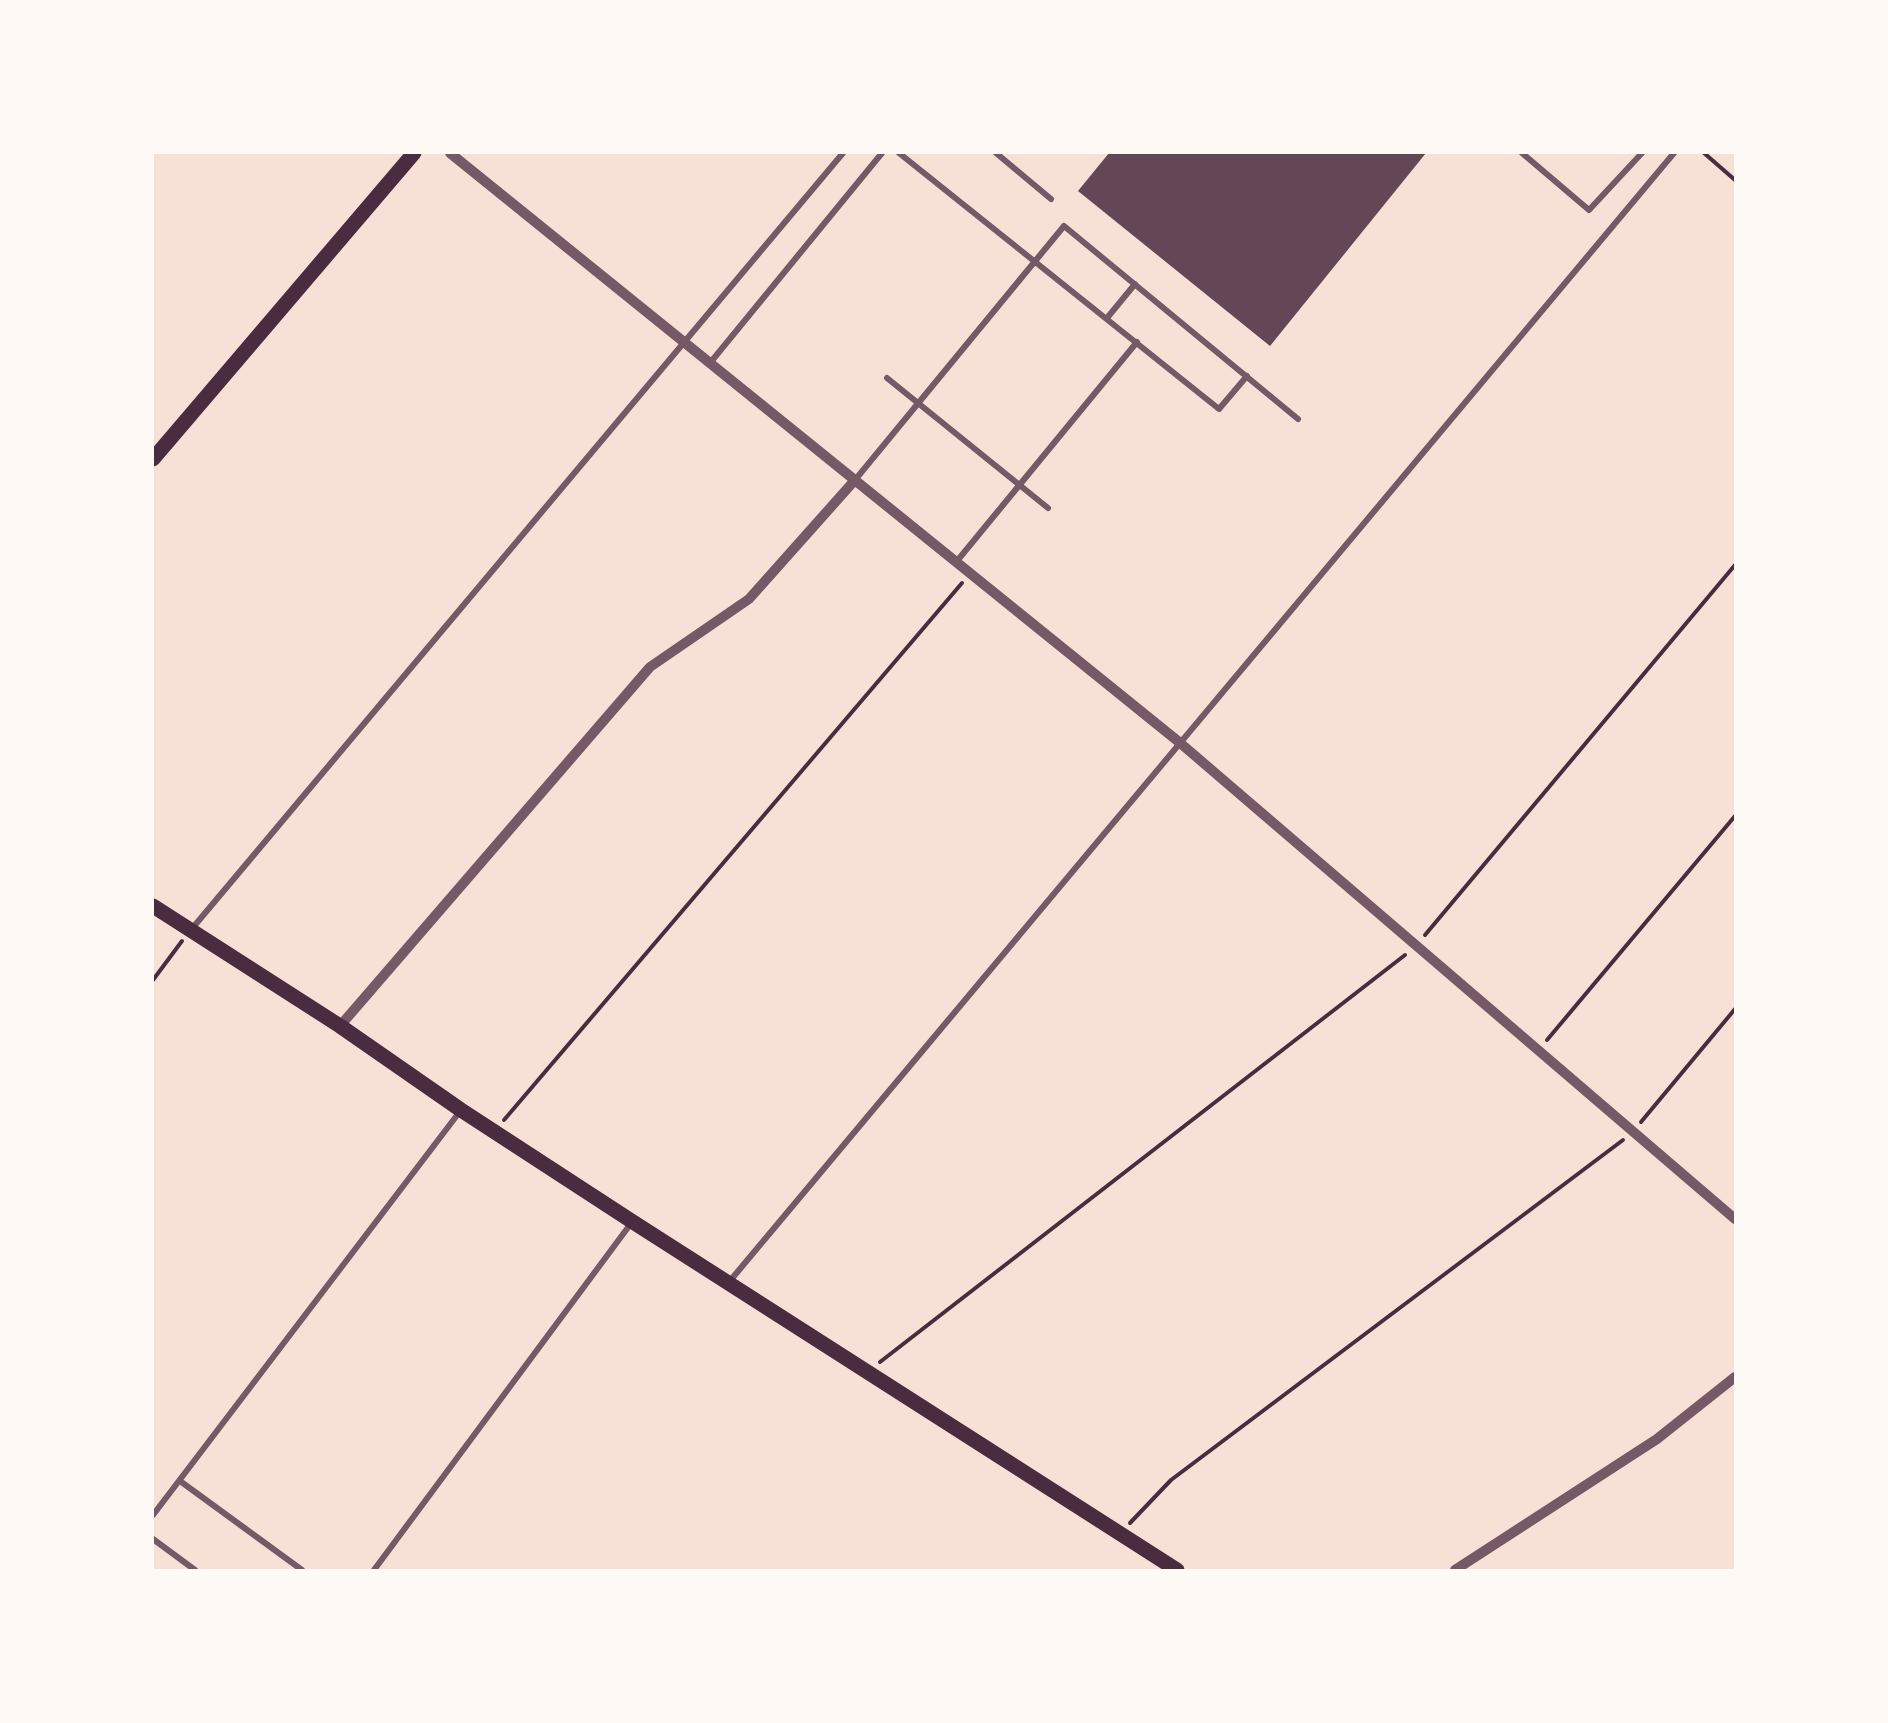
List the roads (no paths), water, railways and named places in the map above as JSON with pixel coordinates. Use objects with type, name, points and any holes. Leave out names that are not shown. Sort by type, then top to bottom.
[{"type":"main road","points":[[153,459],[414,153]]},
{"type":"main road","points":[[153,906],[340,1026],[461,1110],[633,1222],[1177,1570]]},
{"type":"street","points":[[450,153],[972,572],[1179,742],[1735,1219]]},
{"type":"street","points":[[190,931],[843,153]]},
{"type":"street","points":[[710,363],[882,153]]},
{"type":"street","points":[[899,153],[1037,261],[1219,409],[1247,376]]},
{"type":"street","points":[[996,153],[1051,199]]},
{"type":"street","points":[[1522,153],[1589,210],[1641,153]]},
{"type":"street","points":[[729,1282],[1674,153]]},
{"type":"street","points":[[340,1026],[650,667],[749,599],[855,480],[1064,226],[1298,418]]},
{"type":"street","points":[[1107,318],[1135,284]]},
{"type":"street","points":[[957,561],[1137,342]]},
{"type":"street","points":[[887,378],[1048,508]]},
{"type":"street","points":[[153,1515],[461,1110]]},
{"type":"street","points":[[374,1570],[633,1222]]},
{"type":"street","points":[[1455,1570],[1657,1439],[1735,1377]]},
{"type":"street","points":[[180,1480],[302,1570]]},
{"type":"street","points":[[153,1539],[195,1570]]}]
